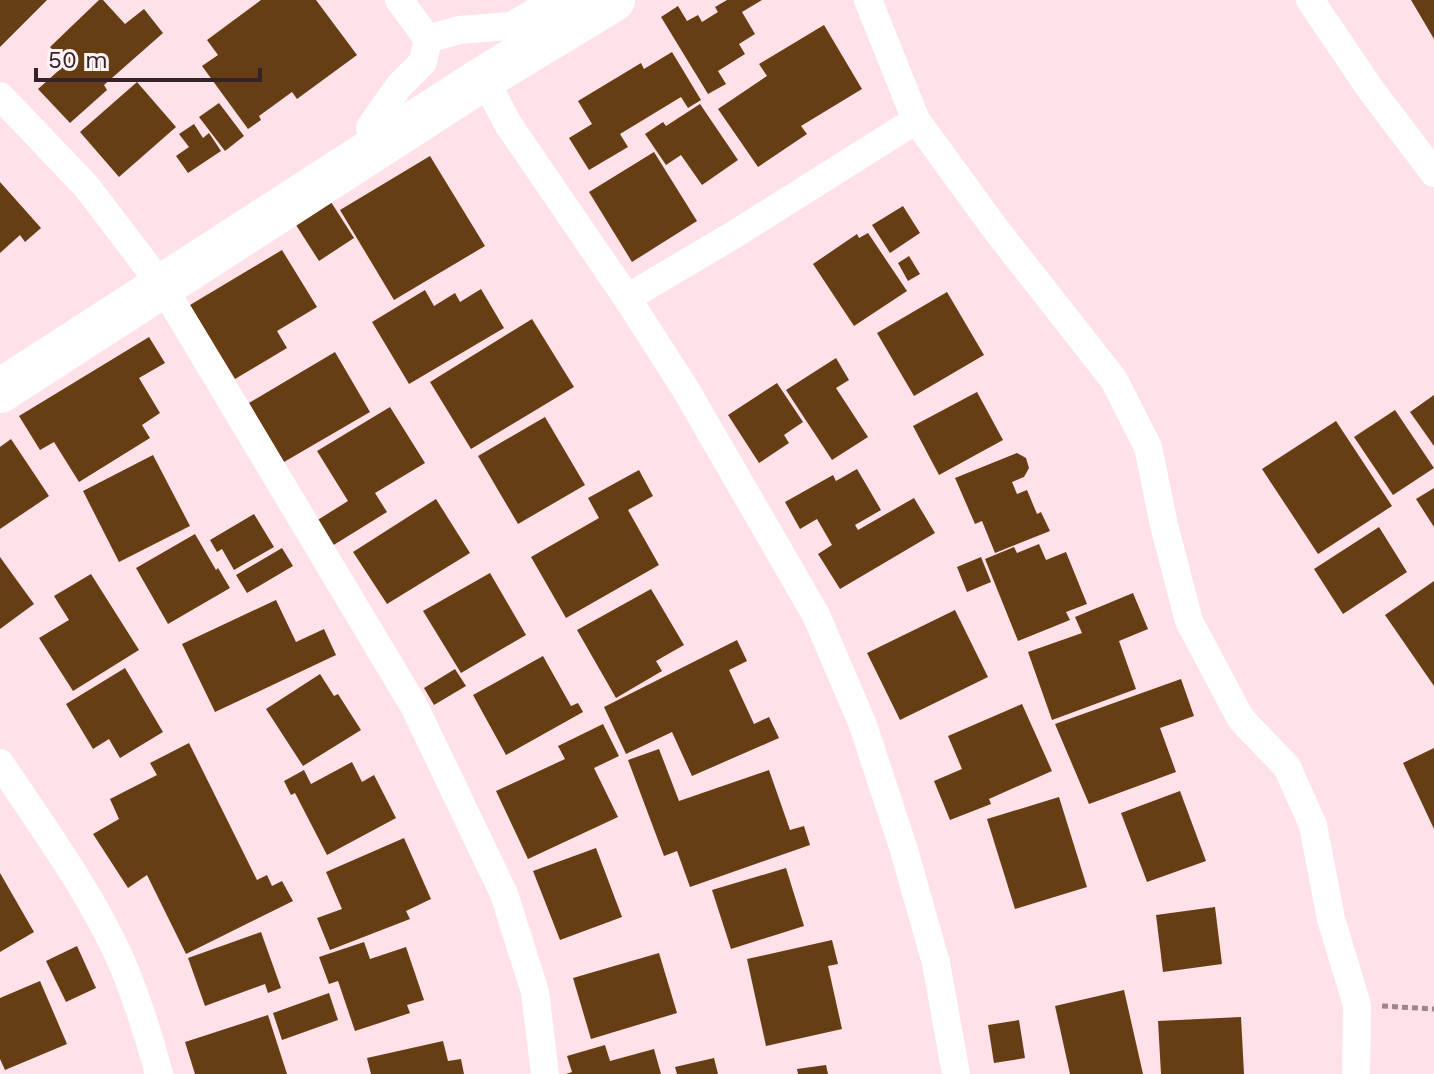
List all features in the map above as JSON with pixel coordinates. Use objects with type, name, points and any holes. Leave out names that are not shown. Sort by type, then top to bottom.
[{"type":"main road","points":[[0,391],[484,78],[613,0]]},
{"type":"street","points":[[374,150],[370,127],[399,86],[423,62],[428,39],[399,0]]},
{"type":"street","points":[[428,39],[459,30],[511,26],[557,0]]},
{"type":"street","points":[[868,0],[916,120],[997,231],[1114,380],[1148,447],[1189,621],[1241,719],[1287,767],[1313,825],[1331,919],[1357,1005],[1356,1074]]},
{"type":"street","points":[[1310,0],[1371,90],[1434,173]]},
{"type":"street","points":[[484,78],[508,124],[627,298],[718,445],[816,615],[852,697],[904,850],[936,963],[956,1074]]},
{"type":"street","points":[[0,96],[86,186],[163,287],[414,706],[504,894],[535,992],[545,1074]]},
{"type":"street","points":[[627,298],[916,120]]},
{"type":"street","points":[[0,763],[84,892],[121,961],[159,1074]]},
{"type":"path","points":[[1357,1005],[1434,1009]]},
{"type":"building","points":[[0,0],[47,0],[0,47]]},
{"type":"building","points":[[99,0],[103,0],[125,24],[144,9],[163,33],[104,85],[107,90],[70,123],[38,89],[66,64],[50,47]]},
{"type":"building","points":[[261,0],[316,0],[357,55],[297,99],[292,92],[259,116],[261,120],[248,129],[202,66],[218,55],[207,40]]},
{"type":"building","points":[[727,0],[762,0],[742,12],[755,34],[739,44],[745,54],[718,71],[726,84],[708,94],[661,17],[678,6],[687,21],[698,15],[702,22],[718,12],[715,7]]},
{"type":"building","points":[[1411,0],[1434,0],[1434,39]]},
{"type":"building","points":[[824,25],[862,89],[801,126],[807,134],[758,167],[718,109],[767,76],[759,64]]},
{"type":"building","points":[[672,52],[701,100],[688,108],[681,97],[620,134],[628,147],[589,170],[569,138],[592,124],[578,101],[641,63],[644,69]]},
{"type":"building","points":[[137,82],[176,127],[119,177],[80,132]]},
{"type":"building","points":[[219,103],[244,136],[225,151],[199,117]]},
{"type":"building","points":[[700,104],[738,160],[702,185],[681,155],[666,165],[645,134],[663,122],[666,126]]},
{"type":"building","points":[[194,124],[203,138],[209,133],[221,151],[188,173],[176,156],[189,147],[179,134]]},
{"type":"building","points":[[654,152],[697,221],[632,262],[589,192]]},
{"type":"building","points":[[430,156],[485,246],[394,300],[340,210]]},
{"type":"building","points":[[0,182],[41,228],[25,242],[20,235],[0,253]]},
{"type":"building","points":[[331,202],[354,238],[319,261],[296,225]]},
{"type":"building","points":[[903,206],[920,233],[890,253],[872,225]]},
{"type":"building","points":[[868,233],[907,291],[854,326],[813,264],[857,234],[859,238]]},
{"type":"building","points":[[282,250],[317,307],[277,331],[287,348],[235,379],[190,305]]},
{"type":"building","points":[[909,256],[920,274],[908,281],[898,263]]},
{"type":"building","points":[[481,289],[504,328],[409,384],[372,322],[425,290],[434,306],[455,293],[460,302]]},
{"type":"building","points":[[947,292],[984,355],[914,396],[877,333]]},
{"type":"building","points":[[532,319],[574,387],[471,449],[430,382]]},
{"type":"building","points":[[149,337],[165,363],[139,378],[160,413],[142,425],[150,438],[79,482],[54,442],[40,450],[19,416]]},
{"type":"building","points":[[335,352],[370,412],[284,462],[249,403]]},
{"type":"building","points":[[836,358],[849,380],[836,388],[868,437],[832,460],[786,390]]},
{"type":"building","points":[[777,383],[803,422],[784,435],[789,443],[759,463],[728,415]]},
{"type":"building","points":[[977,392],[1003,440],[939,475],[913,426]]},
{"type":"building","points":[[1434,395],[1434,446],[1410,412]]},
{"type":"building","points":[[390,407],[425,463],[375,493],[387,512],[332,546],[316,521],[348,501],[317,451]]},
{"type":"building","points":[[1395,410],[1434,468],[1393,495],[1354,437]]},
{"type":"building","points":[[545,417],[585,485],[518,524],[478,456]]},
{"type":"building","points":[[1336,421],[1392,506],[1318,554],[1262,469]]},
{"type":"building","points":[[11,439],[49,496],[0,529],[0,447]]},
{"type":"building","points":[[1017,453],[1026,458],[1029,468],[1024,477],[1012,482],[1017,494],[1027,490],[1037,514],[1041,512],[1050,531],[995,553],[982,521],[975,524],[955,478]]},
{"type":"building","points":[[153,455],[190,526],[119,562],[83,491]]},
{"type":"building","points":[[857,469],[881,510],[855,525],[858,530],[914,498],[935,533],[840,589],[818,554],[832,545],[817,519],[800,529],[785,502],[833,475],[836,481]]},
{"type":"building","points":[[639,470],[653,496],[628,510],[659,565],[566,618],[531,557],[599,518],[588,498]]},
{"type":"building","points":[[1434,488],[1434,527],[1416,499]]},
{"type":"building","points":[[436,499],[470,553],[387,604],[353,552]]},
{"type":"building","points":[[254,514],[274,547],[234,570],[222,549],[217,552],[210,540]]},
{"type":"building","points":[[1379,527],[1407,572],[1343,614],[1314,569]]},
{"type":"building","points":[[195,534],[230,588],[168,624],[136,568]]},
{"type":"building","points":[[1039,544],[1046,560],[1066,552],[1087,604],[1066,612],[1070,620],[1018,641],[985,559],[1014,547],[1017,553]]},
{"type":"building","points":[[282,548],[293,566],[247,593],[236,575]]},
{"type":"building","points":[[0,557],[34,604],[0,629]]},
{"type":"building","points":[[981,557],[991,582],[967,592],[957,567]]},
{"type":"building","points":[[490,573],[526,635],[461,673],[423,611]]},
{"type":"building","points":[[91,574],[139,650],[73,691],[39,638],[69,620],[54,596]]},
{"type":"building","points":[[1434,581],[1434,686],[1385,615]]},
{"type":"building","points":[[651,589],[684,645],[656,661],[662,671],[616,698],[577,630]]},
{"type":"building","points":[[1133,593],[1148,629],[1119,641],[1136,689],[1052,720],[1028,652],[1082,633],[1075,617]]},
{"type":"building","points":[[276,600],[296,642],[324,629],[336,655],[215,712],[182,644]]},
{"type":"building","points":[[955,610],[988,677],[900,720],[867,653]]},
{"type":"building","points":[[737,640],[747,661],[729,670],[754,724],[769,717],[779,738],[692,776],[672,732],[626,754],[604,707]]},
{"type":"building","points":[[543,656],[571,706],[578,703],[583,712],[506,755],[473,695]]},
{"type":"building","points":[[125,668],[163,732],[120,758],[109,739],[93,749],[66,704]]},
{"type":"building","points":[[455,669],[466,686],[434,705],[424,688]]},
{"type":"building","points":[[320,674],[334,696],[338,694],[361,730],[303,766],[266,709]]},
{"type":"building","points":[[1181,679],[1194,716],[1160,728],[1176,772],[1089,804],[1055,724]]},
{"type":"building","points":[[1022,704],[1052,771],[989,799],[991,804],[950,820],[934,781],[962,769],[948,736]]},
{"type":"building","points":[[603,724],[619,756],[594,768],[618,817],[528,859],[496,791],[565,759],[558,746]]},
{"type":"building","points":[[189,743],[257,880],[267,875],[272,886],[282,881],[293,901],[186,954],[147,875],[128,888],[93,834],[119,819],[110,799],[157,775],[150,763]]},
{"type":"building","points":[[1434,748],[1434,829],[1403,763]]},
{"type":"building","points":[[659,749],[679,801],[769,770],[790,830],[804,826],[810,845],[690,887],[677,851],[664,856],[628,760]]},
{"type":"building","points":[[352,762],[362,782],[374,775],[396,818],[327,855],[295,793],[291,795],[284,781],[304,770],[311,784]]},
{"type":"building","points":[[1180,791],[1206,861],[1147,882],[1121,813]]},
{"type":"building","points":[[1059,797],[1087,887],[1015,909],[987,819]]},
{"type":"building","points":[[404,838],[431,899],[406,911],[410,919],[330,950],[317,918],[342,909],[326,872]]},
{"type":"building","points":[[596,848],[622,917],[560,940],[533,871]]},
{"type":"building","points":[[786,868],[804,926],[731,949],[712,890]]},
{"type":"building","points":[[0,873],[34,932],[0,952]]},
{"type":"building","points":[[1215,907],[1222,964],[1163,972],[1156,915]]},
{"type":"building","points":[[261,932],[281,988],[268,993],[265,984],[205,1006],[188,958]]},
{"type":"building","points":[[832,940],[838,964],[828,966],[842,1029],[766,1046],[747,959]]},
{"type":"building","points":[[364,942],[370,959],[406,947],[424,1000],[407,1005],[410,1013],[355,1031],[338,981],[329,984],[319,957]]},
{"type":"building","points":[[77,946],[96,988],[66,1002],[46,961]]},
{"type":"building","points":[[659,953],[677,1013],[591,1039],[573,978]]},
{"type":"building","points":[[40,981],[67,1044],[5,1070],[0,1059],[0,998]]},
{"type":"building","points":[[1124,990],[1143,1074],[1070,1074],[1055,1006]]},
{"type":"building","points":[[329,993],[338,1020],[282,1040],[273,1013]]},
{"type":"building","points":[[268,1015],[287,1074],[195,1074],[185,1042]]},
{"type":"building","points":[[1241,1017],[1244,1074],[1161,1074],[1158,1021]]},
{"type":"building","points":[[1019,1020],[1025,1058],[994,1063],[988,1025]]},
{"type":"building","points":[[443,1041],[448,1061],[461,1059],[464,1074],[371,1074],[367,1058]]},
{"type":"building","points":[[605,1045],[610,1061],[654,1049],[661,1074],[566,1074],[572,1072],[567,1056]]},
{"type":"building","points":[[714,1058],[718,1074],[677,1074],[675,1067]]},
{"type":"building","points":[[826,1065],[828,1074],[798,1074],[797,1069]]}]
